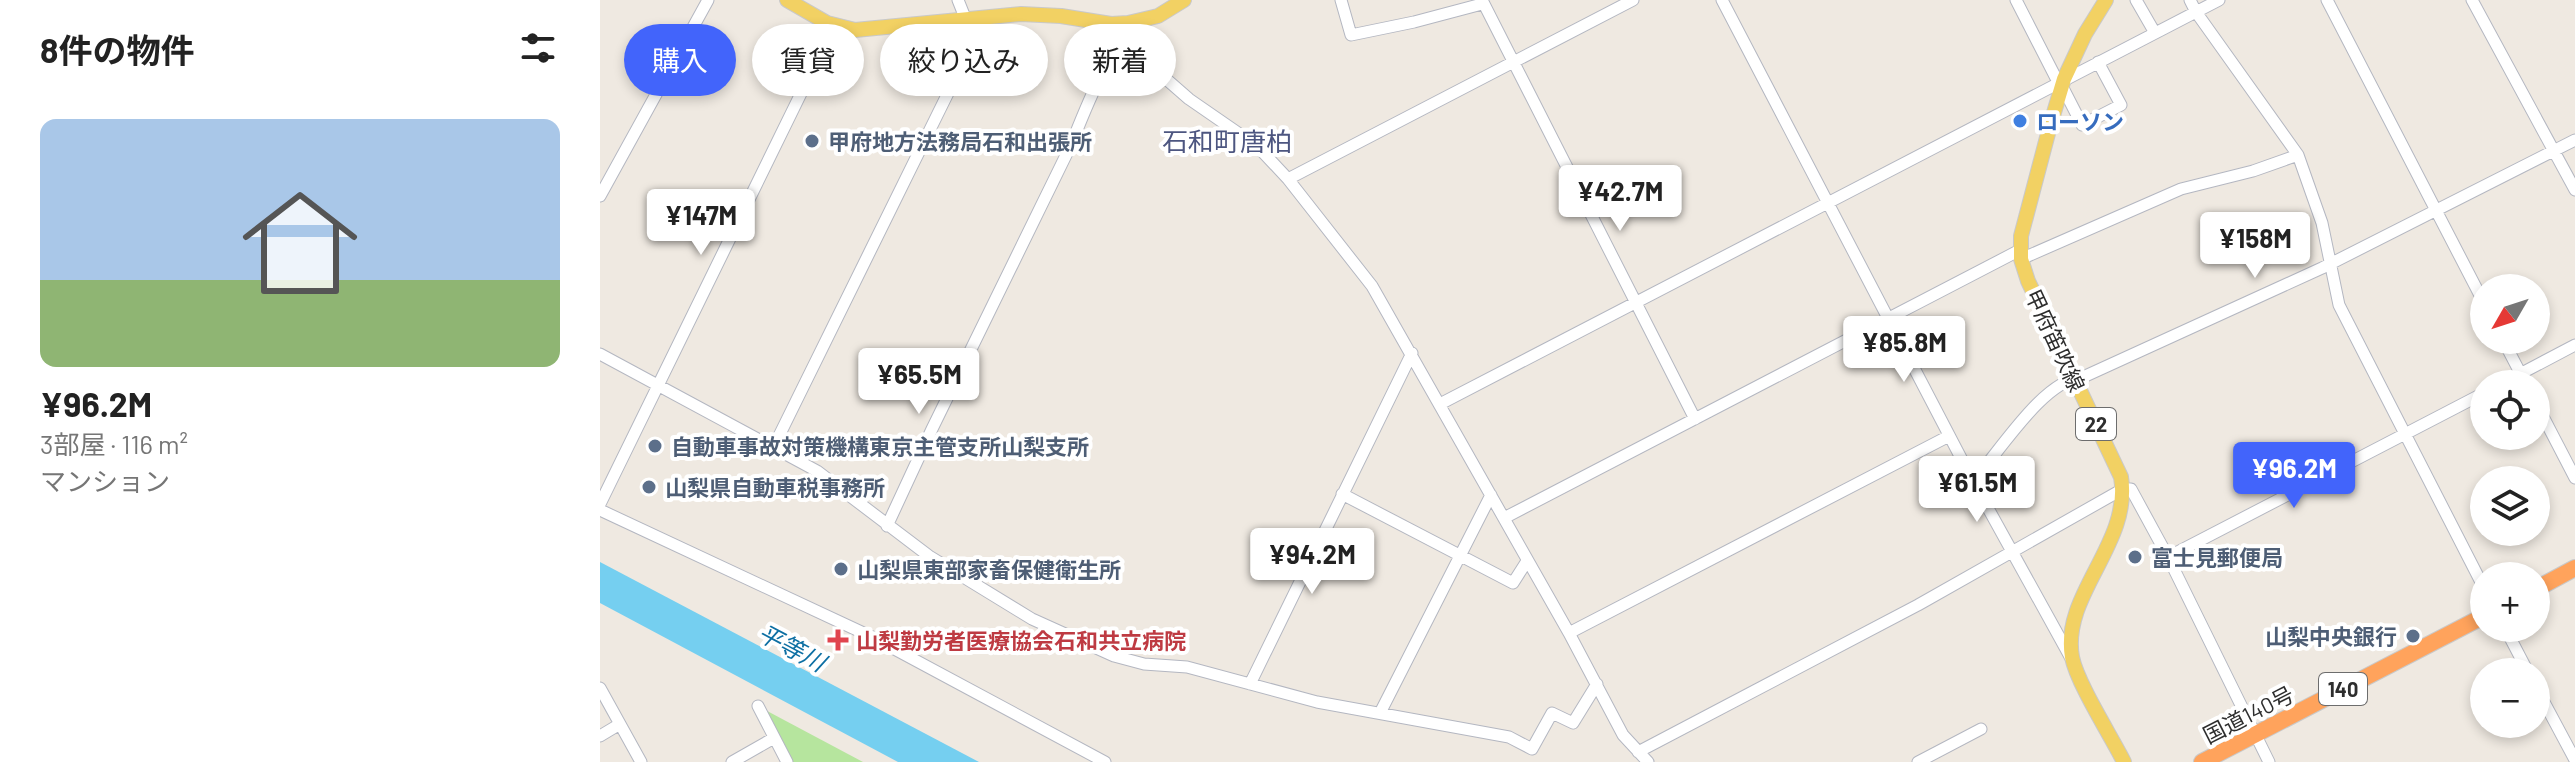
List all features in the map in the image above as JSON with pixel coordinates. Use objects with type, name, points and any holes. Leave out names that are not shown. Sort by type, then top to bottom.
[{"type":"highway","points":[[2550,581],[2575,568]]},
{"type":"highway","name":"国道140号","points":[[2202,762],[2470,623]]},
{"type":"main road","points":[[787,0],[830,24]]},
{"type":"main road","points":[[864,30],[1037,14],[1102,23],[1142,21],[1158,16],[1184,0]]},
{"type":"main road","points":[[2020,254],[2026,213],[2061,83],[2106,0]]},
{"type":"main road","name":"甲府笛吹線","points":[[2020,254],[2028,281],[2121,477],[2123,489]]},
{"type":"main road","points":[[2123,489],[2121,513],[2115,532],[2073,623],[2070,640],[2073,660],[2124,762]]},
{"type":"street","points":[[600,196],[708,0]]},
{"type":"street","points":[[958,0],[966,20]]},
{"type":"street","points":[[1341,0],[1351,35],[1414,22],[1482,2],[1695,419]]},
{"type":"street","points":[[1288,179],[1633,0]]},
{"type":"street","points":[[1722,0],[1890,317],[1949,436],[2073,660]]},
{"type":"street","points":[[2016,0],[2082,125],[2121,105],[2098,62]]},
{"type":"street","points":[[2136,0],[2155,33]]},
{"type":"street","points":[[2190,0],[2298,155],[2322,223],[2339,305],[2471,562]]},
{"type":"street","points":[[1440,404],[2219,0]]},
{"type":"street","points":[[2327,0],[2470,276]]},
{"type":"street","points":[[2472,0],[2575,190]]},
{"type":"street","points":[[1139,24],[1142,21]]},
{"type":"street","points":[[1176,88],[1257,146],[1288,179],[1372,286],[1569,633],[1623,735],[1648,762]]},
{"type":"street","points":[[600,504],[800,96]]},
{"type":"street","points":[[774,446],[947,96]]},
{"type":"street","points":[[887,526],[1071,145],[1091,96]]},
{"type":"street","points":[[1973,481],[2032,408],[2063,382],[2081,378],[2330,263],[2575,140]]},
{"type":"street","points":[[1504,518],[1890,317],[2020,254],[2181,189],[2253,171],[2298,155]]},
{"type":"street","points":[[2537,370],[2575,345]]},
{"type":"street","points":[[1250,684],[1412,353]]},
{"type":"street","points":[[600,354],[817,471],[929,556],[1032,619],[1130,661],[1187,667],[1317,702],[1509,737],[1532,749],[1552,713],[1573,723],[1597,684]]},
{"type":"street","points":[[2168,557],[2470,400]]},
{"type":"street","points":[[2550,430],[2575,478]]},
{"type":"street","points":[[1569,633],[1949,436]]},
{"type":"street","points":[[1638,752],[1918,605],[2123,489],[2131,489],[2269,762]]},
{"type":"street","points":[[1342,494],[1513,583],[1527,561]]},
{"type":"street","points":[[1380,713],[1491,495]]},
{"type":"street","points":[[600,510],[872,637],[1105,762]]},
{"type":"street","points":[[600,688],[641,762]]},
{"type":"street","points":[[758,706],[787,762]]},
{"type":"street","points":[[2550,713],[2575,760]]},
{"type":"street","points":[[600,736],[620,724]]},
{"type":"street","points":[[1918,762],[1981,729]]},
{"type":"street","points":[[732,762],[774,738]]},
{"type":"green space","points":[[758,706],[863,762],[787,762]]},
{"type":"water","points":[[600,562],[979,762],[898,762],[600,603]]},
{"type":"place","name":"ローソン","points":[[2020,121]]},
{"type":"place","name":"甲府地方法務局石和出張所","points":[[812,141]]},
{"type":"place","name":"自動車事故対策機構東京主管支所山梨支所","points":[[655,446]]},
{"type":"place","name":"山梨県自動車税事務所","points":[[649,487]]},
{"type":"place","name":"富士見郵便局","points":[[2135,557]]},
{"type":"place","name":"山梨県東部家畜保健衛生所","points":[[841,569]]},
{"type":"place","name":"山梨中央銀行","points":[[2413,636]]},
{"type":"place","name":"山梨勤労者医療協会石和共立病院","points":[[838,640]]},
{"type":"district","name":"石和町唐柏","points":[[1227,140]]},
{"type":"water label","name":"平等川","points":[[792,647]]}]
